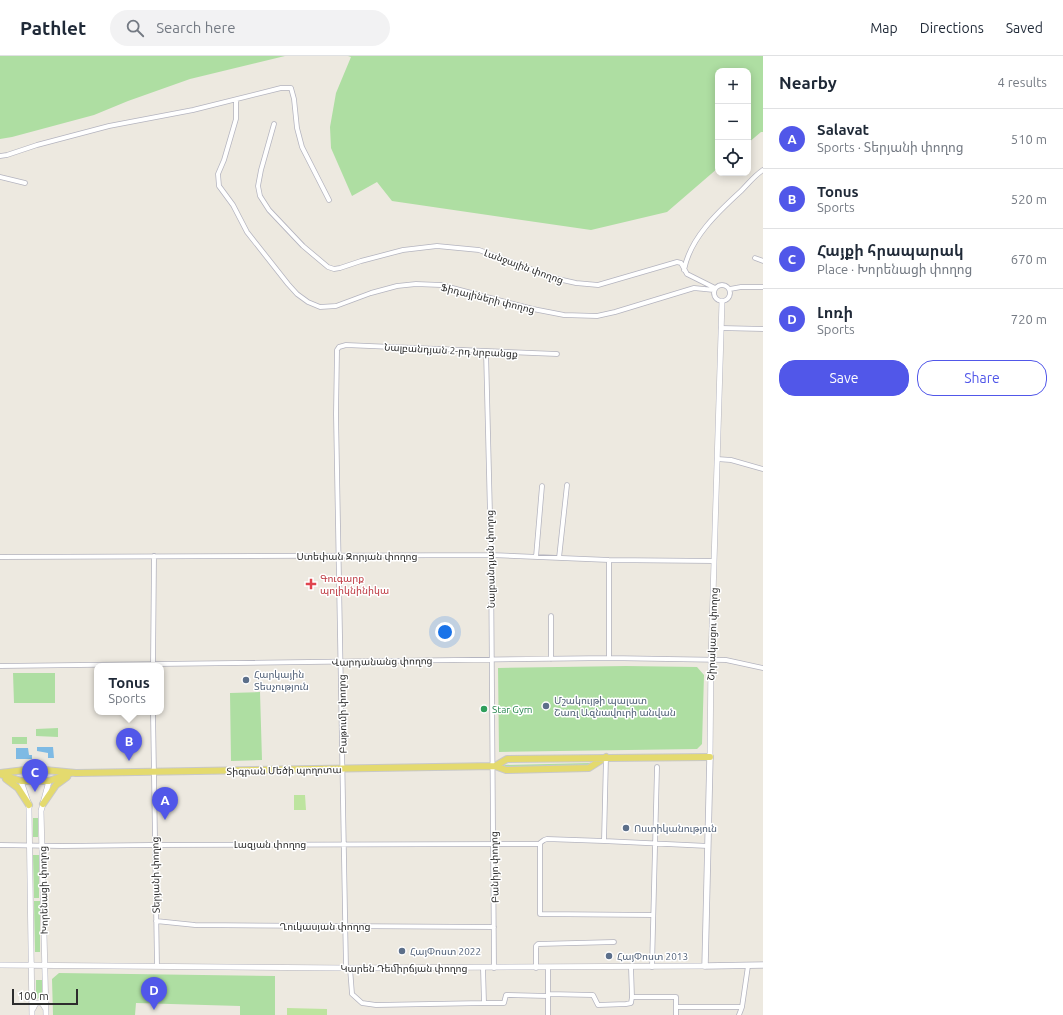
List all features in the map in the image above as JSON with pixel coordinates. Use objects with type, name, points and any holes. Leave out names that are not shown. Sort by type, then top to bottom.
[{"type":"main road","name":"Տիգրան Մեծի պողոտա","points":[[0,774],[25,770],[45,770],[73,773],[494,766],[506,770],[589,768],[606,757]]},
{"type":"main road","name":"Տիգրան Մեծի պողոտա","points":[[494,766],[507,758],[710,757]]},
{"type":"main road","name":"Շիրակացու փողոց","points":[[705,966],[710,757]]},
{"type":"main road","points":[[21,781],[21,771],[25,770]]},
{"type":"main road","name":"Խորենացի փողոց","points":[[45,770],[50,772],[48,781]]},
{"type":"main road","name":"Տիգրան Մեծի պողոտա","points":[[0,774],[21,781],[48,781],[73,773]]},
{"type":"main road","points":[[42,804],[56,785],[73,773]]},
{"type":"main road","points":[[0,774],[18,788],[29,804]]},
{"type":"main road","name":"Կարեն Դեմիրճյան փողոց","points":[[705,966],[763,965]]},
{"type":"street","points":[[0,156],[109,126],[193,110],[281,88],[291,88],[294,99],[297,128],[302,147],[329,200]]},
{"type":"street","name":"Ֆիդայիների փողոց","points":[[236,100],[236,118],[224,160],[218,174],[219,186],[232,205],[247,232],[283,279],[297,294],[308,302],[320,307],[336,306],[371,292],[397,286],[416,284],[441,285],[533,309],[564,315],[597,316],[694,288],[714,289]]},
{"type":"street","name":"Լանջային փողոց","points":[[274,124],[261,170],[258,186],[260,196],[270,210],[303,246],[328,267],[334,269],[340,268],[403,250],[437,246],[479,250],[558,279],[587,285],[605,284],[677,262],[681,263],[686,274],[714,289]]},
{"type":"street","points":[[684,270],[686,262],[695,244],[722,208],[763,170]]},
{"type":"street","points":[[0,177],[25,182]]},
{"type":"street","points":[[755,258],[763,261]]},
{"type":"street","points":[[724,284],[730,289],[729,297],[727,299],[722,301],[715,298],[714,289],[717,286],[724,284]]},
{"type":"street","points":[[730,289],[741,287],[763,287]]},
{"type":"street","name":"Շիրակացու փողոց","points":[[710,757],[711,660],[722,301]]},
{"type":"street","points":[[721,328],[763,329]]},
{"type":"street","name":"Նալբանդյան 2-րդ նրբանցք","points":[[346,345],[557,354]]},
{"type":"street","name":"Բաթումի փողոց","points":[[346,345],[338,347],[337,350],[336,414],[346,926],[348,968],[352,994],[362,1003],[376,1005],[504,1002],[506,995],[548,995]]},
{"type":"street","name":"Նալբանդյան փողոց","points":[[486,351],[494,766]]},
{"type":"street","points":[[717,459],[731,460],[763,469]]},
{"type":"street","points":[[559,558],[567,485]]},
{"type":"street","points":[[536,557],[542,486]]},
{"type":"street","name":"Ստեփան Զորյան փողոց","points":[[0,557],[491,555],[609,560],[714,561]]},
{"type":"street","points":[[153,663],[154,556]]},
{"type":"street","points":[[609,560],[609,658]]},
{"type":"street","points":[[551,616],[551,659]]},
{"type":"street","name":"Վարդանանց փողոց","points":[[164,665],[609,658],[726,660],[763,668]]},
{"type":"street","name":"Վարդանանց փողոց","points":[[0,666],[94,665]]},
{"type":"street","name":"Տերյանի փողոց","points":[[154,715],[157,966]]},
{"type":"street","points":[[604,840],[606,757]]},
{"type":"street","name":"Բանիյո փողոց","points":[[494,766],[494,968]]},
{"type":"street","points":[[652,967],[657,767]]},
{"type":"street","name":"Խորենացի փողոց","points":[[21,781],[29,804],[32,1013]]},
{"type":"street","name":"Խորենացի փողոց","points":[[46,1013],[41,811],[48,781]]},
{"type":"street","name":"Լազյան փողոց","points":[[0,845],[540,844],[542,840],[547,839],[604,840],[708,846]]},
{"type":"street","points":[[540,844],[540,914],[653,915]]},
{"type":"street","name":"Ղուկասյան փողոց","points":[[156,921],[195,925],[494,927]]},
{"type":"street","points":[[536,968],[537,944],[614,942]]},
{"type":"street","name":"Կարեն Դեմիրճյան փողոց","points":[[0,965],[348,968],[705,966]]},
{"type":"street","points":[[739,1015],[742,1007],[748,966]]},
{"type":"street","points":[[548,995],[593,995],[598,1005],[631,1003],[631,967]]},
{"type":"street","points":[[483,968],[484,1003]]},
{"type":"street","points":[[548,968],[548,1015]]},
{"type":"street","points":[[632,997],[676,997],[676,1015]]},
{"type":"street","points":[[32,1013],[34,1006],[39,1002],[45,1005],[46,1013]]},
{"type":"street","points":[[676,1007],[742,1007]]},
{"type":"green space","points":[[0,56],[285,56],[190,79],[94,115],[0,139]]},
{"type":"green space","points":[[348,56],[763,56],[763,132],[751,140],[751,68],[715,68],[715,171],[667,212],[591,230],[392,201],[377,182],[352,196],[331,148],[330,127],[336,93],[351,57]]},
{"type":"green space","points":[[626,666],[697,667],[704,675],[702,744],[697,749],[499,752],[498,668]]},
{"type":"green space","points":[[13,673],[55,673],[55,703],[14,703]]},
{"type":"green space","points":[[260,692],[262,760],[231,761],[230,693]]},
{"type":"green space","points":[[58,728],[58,737],[36,736],[36,729]]},
{"type":"green space","points":[[12,737],[27,737],[27,744],[12,744]]},
{"type":"green space","points":[[590,763],[590,765],[506,767],[504,765]]},
{"type":"green space","points":[[294,795],[305,795],[306,810],[294,810]]},
{"type":"green space","points":[[33,818],[38,818],[38,837],[33,837]]},
{"type":"green space","points":[[33,855],[39,855],[39,898],[34,898]]},
{"type":"green space","points":[[34,901],[40,901],[40,952],[35,952]]},
{"type":"green space","points":[[59,973],[275,976],[275,1015],[240,1015],[240,1006],[136,1003],[135,1015],[53,1015],[52,979]]},
{"type":"green space","points":[[36,980],[42,980],[42,999],[36,999]]},
{"type":"green space","points":[[287,1008],[327,1009],[327,1015],[287,1015]]},
{"type":"water","points":[[37,747],[53,747],[54,758],[48,758],[48,753],[37,751]]},
{"type":"water","points":[[16,748],[28,748],[29,755],[32,755],[32,759],[16,759]]},
{"type":"place","name":"Գուգարք պոլիկնինիկա","points":[[311,584]]},
{"type":"place","name":"Հարկային Տեսչություն","points":[[246,680]]},
{"type":"place","name":"Մշակույթի պալատ Շառլ Ազնավուրի անվան","points":[[546,706]]},
{"type":"place","name":"Star Gym","points":[[484,709]]},
{"type":"place","name":"Tonus","points":[[129,761]]},
{"type":"place","name":"Հայքի հրապարակ","points":[[35,792]]},
{"type":"place","name":"Salavat","points":[[165,820]]},
{"type":"place","name":"Ոստիկանություն","points":[[626,828]]},
{"type":"place","name":"ՀայՓոստ 2022","points":[[402,951]]},
{"type":"place","name":"ՀայՓոստ 2013","points":[[609,956]]},
{"type":"place","name":"Լոռի","points":[[154,1010]]}]
